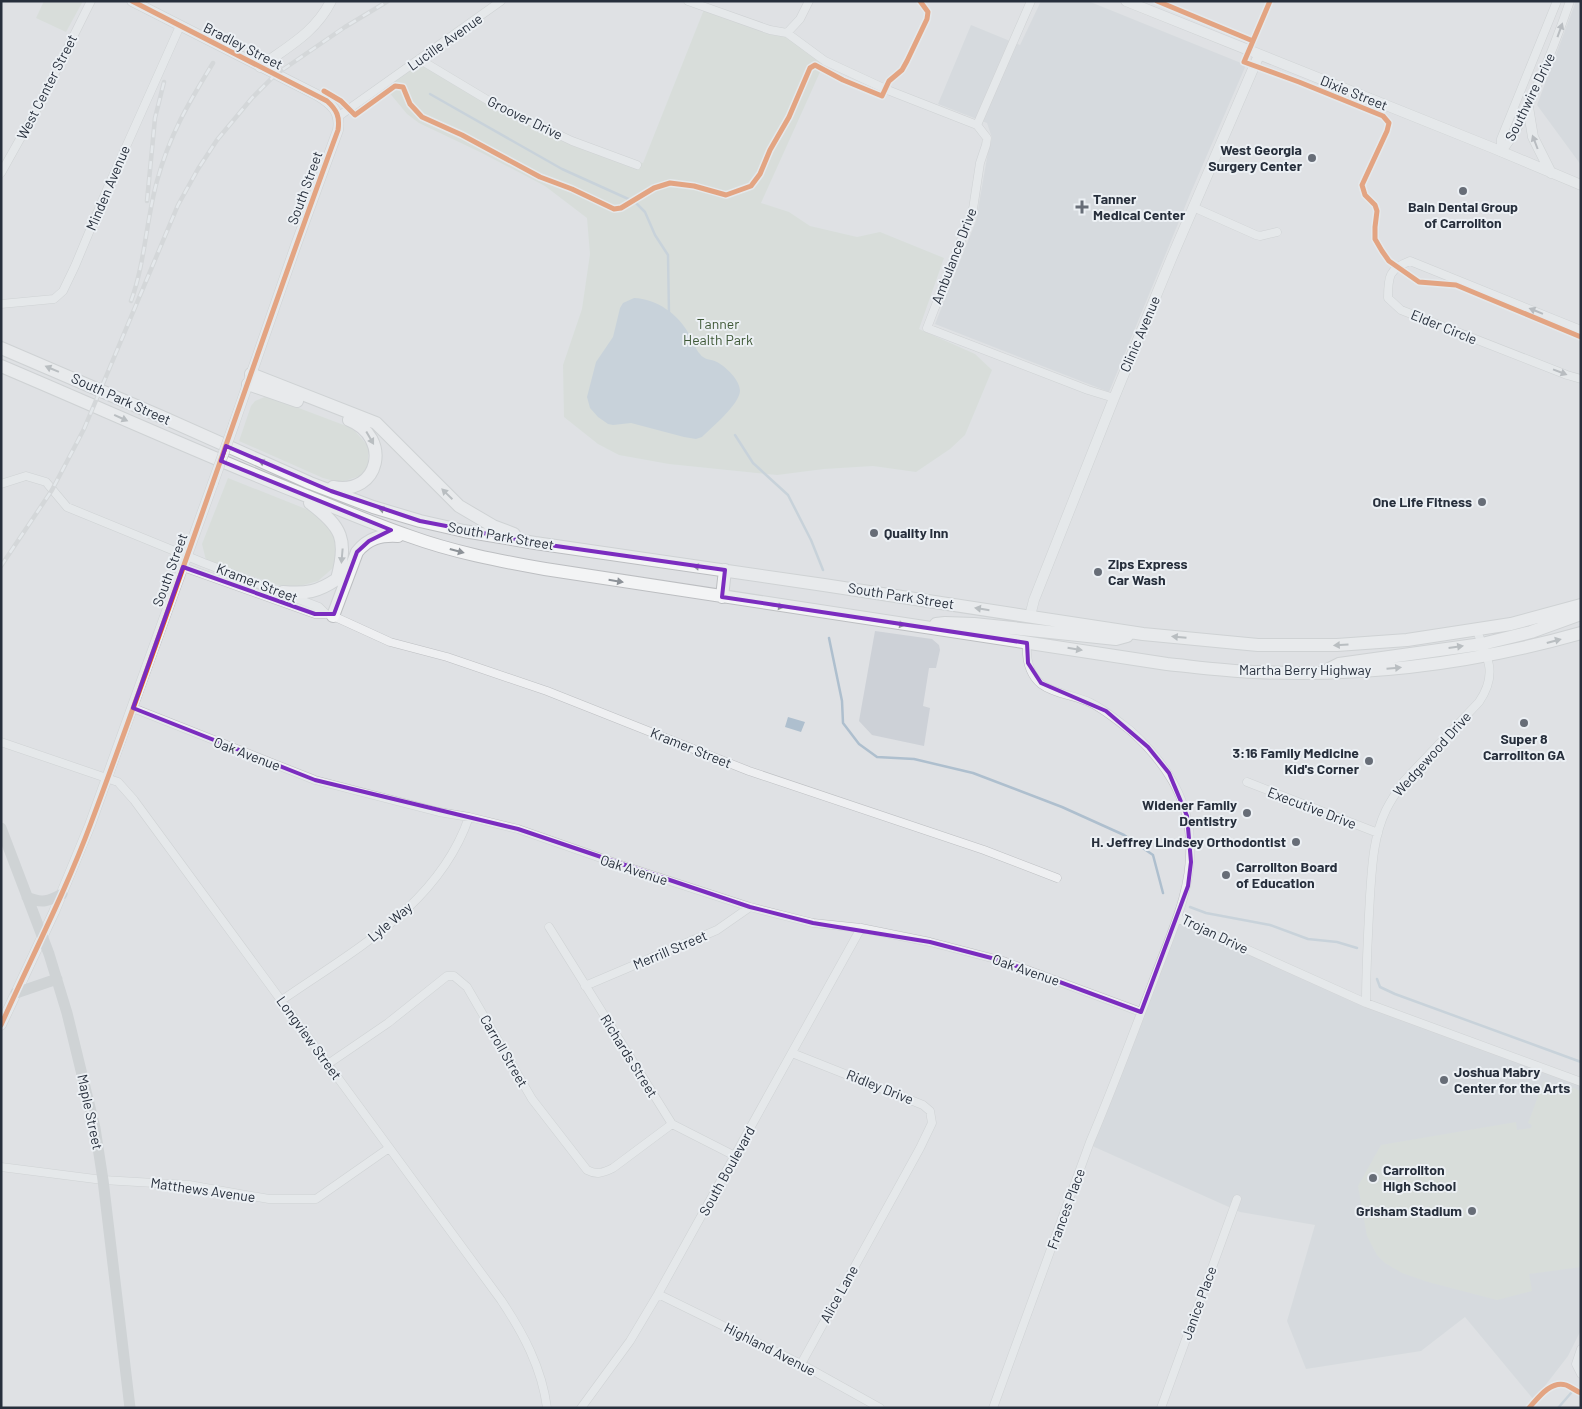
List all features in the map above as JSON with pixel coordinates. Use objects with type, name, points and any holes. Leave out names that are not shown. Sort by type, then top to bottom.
[{"type":"main road","name":"South Park Street","points":[[1,348],[310,483],[373,507],[420,521],[464,531],[535,543],[1030,616]]},
{"type":"main road","name":"South Park Street","points":[[1,366],[249,474],[410,537],[492,560],[918,627],[1028,637]]},
{"type":"main road","points":[[250,379],[352,421],[362,427],[371,437],[375,450],[375,463],[366,480],[352,488],[343,489],[310,483]]},
{"type":"main road","points":[[250,379],[376,423],[459,506],[493,526],[535,543]]},
{"type":"main road","points":[[296,492],[328,516],[338,532],[343,554],[330,615]]},
{"type":"main road","points":[[330,615],[360,548],[369,540],[381,536],[410,537]]},
{"type":"main road","points":[[722,597],[725,570]]},
{"type":"main road","points":[[283,592],[301,593],[313,591],[324,588],[337,578]]},
{"type":"main road","name":"Martha Berry Highway","points":[[1030,616],[1140,634],[1258,645],[1337,645],[1407,640],[1511,624],[1581,605]]},
{"type":"main road","points":[[1484,649],[1581,614]]},
{"type":"main road","points":[[1030,616],[1028,637],[1116,639],[1140,634]]},
{"type":"main road","name":"Martha Berry Highway","points":[[1028,637],[1167,664],[1255,672],[1347,672],[1398,668],[1484,649],[1532,646],[1581,633]]},
{"type":"main road","name":"Maple Street","points":[[1,828],[57,979],[84,1080],[103,1180],[130,1408]]},
{"type":"main road","points":[[28,897],[45,902],[62,894]]},
{"type":"main road","points":[[16,993],[57,979]]},
{"type":"street","name":"West Center Street","points":[[1,173],[91,1]]},
{"type":"street","name":"Bradley Street","points":[[132,1],[327,101],[333,106],[339,116]]},
{"type":"street","points":[[260,68],[305,35],[321,17],[331,1]]},
{"type":"street","name":"Lucille Avenue","points":[[339,116],[501,1]]},
{"type":"street","points":[[688,1],[770,30],[787,33],[825,61],[890,90],[977,125],[1031,1]]},
{"type":"street","points":[[787,33],[800,19],[809,1]]},
{"type":"street","name":"Dixie Street","points":[[1126,1],[1581,186]]},
{"type":"street","name":"Southwire Drive","points":[[1501,152],[1501,139],[1557,1]]},
{"type":"street","name":"Southwire Drive","points":[[1501,152],[1510,142],[1528,107],[1570,1]]},
{"type":"street","name":"Minden Avenue","points":[[1,304],[54,299],[63,291],[180,26]]},
{"type":"street","name":"Clinic Avenue","points":[[1030,616],[1034,600],[1114,398],[1193,207],[1259,55]]},
{"type":"street","name":"Groover Drive","points":[[419,59],[494,104],[572,141],[637,165]]},
{"type":"street","points":[[1528,107],[1532,137],[1551,173]]},
{"type":"street","name":"South Street","points":[[1,1026],[43,938],[90,825],[338,130],[339,116]]},
{"type":"street","name":"Ambulance Drive","points":[[977,125],[987,138],[980,163],[974,203],[927,328],[1088,390],[1114,398]]},
{"type":"street","points":[[1193,207],[1256,235],[1260,236],[1277,232]]},
{"type":"street","name":"Elder Circle","points":[[1581,330],[1410,261],[1396,266],[1388,279],[1388,298],[1401,310],[1550,369],[1581,379]]},
{"type":"street","name":"Kramer Street","points":[[1,484],[26,476],[46,482],[67,507],[187,556],[283,592],[390,642],[447,657],[547,691],[749,771],[984,850],[1057,878]]},
{"type":"street","name":"Kramer Street","points":[[183,567],[315,614],[330,615]]},
{"type":"street","name":"Wedgewood Drive","points":[[1366,1003],[1369,916],[1374,847],[1378,833],[1394,794],[1404,781],[1484,696],[1490,679],[1484,649],[1476,629]]},
{"type":"street","name":"Trojan Drive","points":[[1028,637],[1028,663],[1033,675],[1041,684],[1052,690],[1090,702],[1106,711],[1148,747],[1169,773],[1180,794],[1187,816],[1190,840],[1188,886],[1177,918],[1366,1003],[1581,1082]]},
{"type":"street","name":"Oak Avenue","points":[[132,708],[315,780],[439,812],[518,829],[620,866],[750,907],[813,923],[861,928],[930,942],[1003,961],[1142,1012]]},
{"type":"street","name":"Longview Street","points":[[1,742],[118,782],[134,800],[502,1300],[517,1324],[541,1375],[547,1408]]},
{"type":"street","name":"Executive Drive","points":[[1247,782],[1378,833]]},
{"type":"street","name":"Lyle Way","points":[[282,1000],[381,932],[414,903],[438,875],[451,855],[463,834],[468,817]]},
{"type":"street","name":"Merrill Street","points":[[585,986],[717,930],[750,907]]},
{"type":"street","name":"Frances Place","points":[[993,1408],[1090,1142],[1177,918]]},
{"type":"street","name":"Richards Street","points":[[549,927],[672,1124]]},
{"type":"street","name":"South Boulevard","points":[[581,1408],[630,1341],[658,1294],[861,928]]},
{"type":"street","name":"Carroll Street","points":[[328,1064],[388,1023],[447,976],[454,976],[467,987],[532,1099],[587,1170],[594,1174],[603,1173],[613,1168],[672,1124]]},
{"type":"street","name":"Ridley Drive","points":[[792,1053],[899,1094],[930,1110],[932,1122],[878,1224]]},
{"type":"street","points":[[672,1124],[735,1156]]},
{"type":"street","name":"Matthews Avenue","points":[[1,1167],[103,1180],[189,1185],[269,1199],[316,1199],[389,1148]]},
{"type":"street","name":"Janice Place","points":[[1160,1408],[1238,1199]]},
{"type":"street","name":"Alice Lane","points":[[801,1364],[878,1224]]},
{"type":"street","name":"Highland Avenue","points":[[658,1294],[801,1364],[880,1408]]},
{"type":"street","points":[[1581,1349],[1576,1364],[1581,1374]]},
{"type":"highlighted area","points":[[226,446],[331,491],[420,521],[535,543],[725,570],[722,597],[1027,643],[1028,663],[1041,683],[1106,711],[1148,747],[1169,773],[1187,816],[1191,862],[1188,886],[1141,1012],[1003,961],[930,942],[813,923],[750,907],[518,829],[315,780],[133,708],[183,567],[315,614],[334,614],[357,552],[369,541],[391,530],[221,461]]},
{"type":"shaded area","name":"Tanner Medical Center","points":[[1041,1],[1088,1],[1246,65],[1191,192],[1109,392],[935,324],[976,221],[992,138],[987,123],[938,104],[971,25],[1020,45]]},
{"type":"shaded area","points":[[1576,1],[1581,1],[1581,165],[1537,105]]},
{"type":"shaded area","points":[[875,631],[932,639],[939,645],[940,650],[936,668],[929,668],[923,706],[930,708],[924,746],[872,735],[859,721]]},
{"type":"shaded area","name":"Carrollton High School","points":[[1177,918],[1418,1022],[1581,1086],[1581,1330],[1568,1356],[1534,1400],[1465,1317],[1421,1351],[1306,1369],[1287,1321],[1315,1225],[1240,1212],[1090,1145]]},
{"type":"green space","points":[[44,1],[83,1],[66,32],[36,18]]},
{"type":"green space","name":"Tanner Health Park","points":[[705,7],[787,33],[825,61],[761,203],[789,212],[810,226],[857,237],[880,232],[944,258],[919,329],[975,354],[992,370],[965,435],[950,449],[916,472],[873,466],[824,469],[777,475],[669,464],[619,455],[598,444],[564,417],[563,365],[582,309],[590,254],[587,218],[545,186],[419,123],[407,114],[388,91],[393,83],[419,59],[549,135],[604,154],[643,163]]},
{"type":"green space","points":[[267,396],[354,430],[368,446],[368,464],[363,475],[344,481],[323,478],[239,441],[251,406],[255,401]]},
{"type":"green space","points":[[228,478],[316,513],[329,524],[338,542],[338,555],[333,568],[318,581],[289,589],[206,560],[202,544]]},
{"type":"green space","name":"Grisham Stadium","points":[[1544,1081],[1556,1085],[1558,1082],[1581,1091],[1581,1267],[1529,1274],[1532,1291],[1497,1300],[1428,1282],[1402,1273],[1385,1263],[1377,1255],[1367,1236],[1358,1186],[1381,1145],[1516,1122],[1517,1130],[1531,1128],[1532,1125],[1528,1123]]},
{"type":"water","points":[[634,298],[651,301],[673,314],[684,327],[702,356],[721,364],[732,374],[738,383],[740,391],[735,403],[702,437],[696,439],[684,437],[631,423],[608,424],[590,408],[587,397],[596,362],[613,337],[620,308],[623,303]]},
{"type":"water","points":[[788,717],[805,722],[801,732],[785,727]]},
{"type":"waterway","points":[[430,94],[562,169],[635,202],[645,212],[655,235],[668,255],[669,314]]},
{"type":"waterway","points":[[735,435],[753,463],[788,495],[811,540],[823,570]]},
{"type":"waterway","points":[[829,638],[842,701],[843,723],[859,744],[877,757],[914,759],[973,773],[1062,807],[1124,835],[1153,855],[1163,893]]},
{"type":"waterway","points":[[1190,907],[1206,913],[1270,925],[1308,939],[1337,942],[1357,948]]},
{"type":"waterway","points":[[1377,979],[1380,987],[1395,994],[1581,1062]]},
{"type":"waterway","points":[[1558,1408],[1571,1393]]},
{"type":"railway","points":[[1,566],[52,490],[84,429],[178,205],[217,140],[252,98],[275,75],[345,27],[388,1]]},
{"type":"railway","points":[[131,301],[136,287],[153,196],[162,164],[180,120],[213,63]]},
{"type":"railway","points":[[147,201],[155,118],[164,82]]},
{"type":"cycle path","points":[[1,1025],[59,900],[91,823],[338,130],[339,121],[337,114],[327,101],[132,1]]},
{"type":"cycle path","points":[[324,91],[341,101],[355,115],[395,86],[403,87],[410,104],[422,117],[462,135],[540,177],[572,189],[614,209],[621,208],[654,188],[670,183],[694,186],[726,195],[751,186],[760,174],[770,150],[789,117],[810,68],[815,65],[843,80],[882,96],[889,81],[902,70],[927,19],[928,12],[920,1]]},
{"type":"cycle path","points":[[1157,1],[1253,41]]},
{"type":"cycle path","points":[[1270,1],[1244,62],[1383,116],[1389,123],[1362,185],[1365,195],[1375,205],[1377,211],[1375,239],[1389,261],[1419,282],[1456,285],[1581,337]]},
{"type":"cycle path","points":[[1529,1408],[1545,1391],[1555,1385],[1566,1385],[1581,1393]]},
{"type":"place","name":"West Georgia Surgery Center","points":[[1312,158]]},
{"type":"place","name":"Bain Dental Group of Carrollton","points":[[1463,191]]},
{"type":"place","name":"Tanner Medical Center","points":[[1082,207]]},
{"type":"place","name":"One Life Fitness","points":[[1482,502]]},
{"type":"place","name":"Quality Inn","points":[[874,533]]},
{"type":"place","name":"Zips Express Car Wash","points":[[1098,572]]},
{"type":"place","name":"Super 8 Carrollton GA","points":[[1524,723]]},
{"type":"place","name":"3:16 Family Medicine Kid's Corner","points":[[1369,761]]},
{"type":"place","name":"Widener Family Dentistry","points":[[1247,813]]},
{"type":"place","name":"H. Jeffrey Lindsey Orthodontist","points":[[1296,842]]},
{"type":"place","name":"Carrollton Board of Education","points":[[1226,875]]},
{"type":"place","name":"Joshua Mabry Center for the Arts","points":[[1444,1080]]},
{"type":"place","name":"Carrollton High School","points":[[1373,1178]]},
{"type":"place","name":"Grisham Stadium","points":[[1472,1211]]}]
